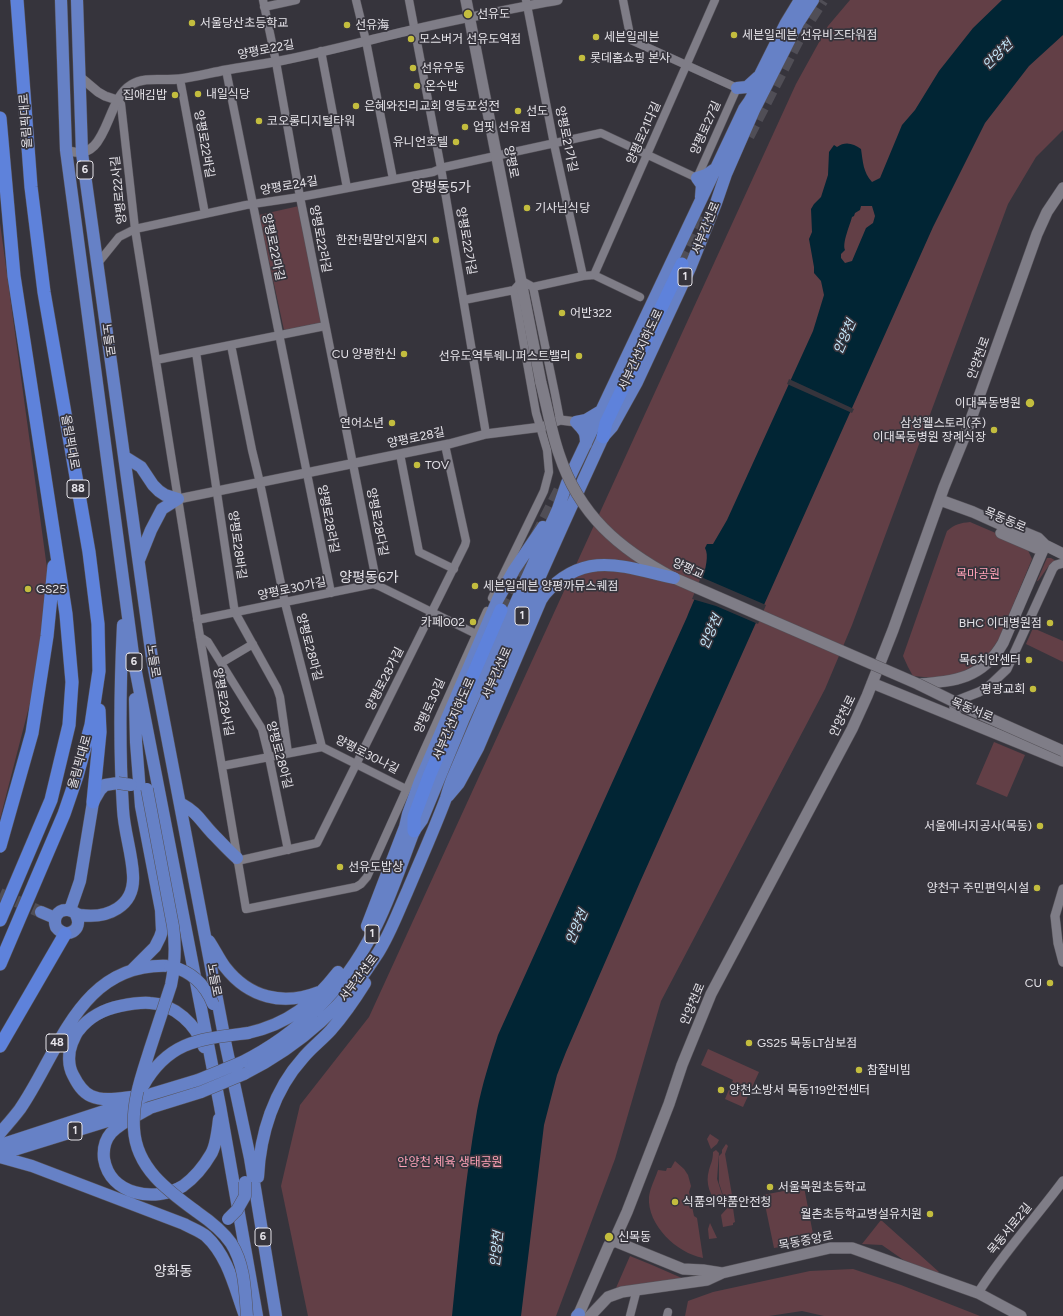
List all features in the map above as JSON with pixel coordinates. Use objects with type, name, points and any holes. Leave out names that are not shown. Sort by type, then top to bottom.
[{"type":"highway","name":"올림픽대로","points":[[0,964],[64,814],[77,776],[91,725],[98,671],[98,624],[90,552],[44,292],[31,187],[16,0]]},
{"type":"highway","name":"올림픽대로","points":[[0,118],[14,276],[66,614],[72,682],[69,725],[51,800],[0,920]]},
{"type":"highway","name":"서부간선지하도로","points":[[603,437],[606,423],[682,264]]},
{"type":"highway","points":[[0,846],[32,733],[47,636],[56,547]]},
{"type":"highway","name":"서부간선지하도로","points":[[410,829],[430,774],[501,610]]},
{"type":"highway","points":[[93,802],[100,732],[98,671]]},
{"type":"highway","points":[[0,1046],[65,934]]},
{"type":"main road","name":"노들로","points":[[61,0],[66,150],[134,662],[220,1106],[257,1316]]},
{"type":"main road","name":"노들로","points":[[77,0],[82,153],[152,658],[226,1046],[250,1158],[276,1316]]},
{"type":"main road","points":[[78,35],[83,0]]},
{"type":"main road","name":"양평로","points":[[466,0],[541,382]]},
{"type":"main road","name":"서부간선로","points":[[0,1145],[132,1102],[140,1098],[243,1068],[278,1042],[314,1011],[343,979],[360,956],[384,908],[410,829],[422,820],[467,712],[558,509],[561,497],[701,198],[744,109],[758,84],[759,77],[776,42],[800,0]]},
{"type":"main road","name":"서부간선로","points":[[0,1151],[17,1149],[201,1092],[243,1068],[285,1050],[317,1026],[346,996],[378,954],[388,936],[404,899],[446,798],[451,780],[494,679],[603,437],[612,427],[637,382],[690,268],[742,135],[786,47],[813,0]]},
{"type":"main road","points":[[737,88],[747,87],[759,77]]},
{"type":"main road","points":[[737,88],[742,95],[744,109]]},
{"type":"main road","points":[[701,198],[702,185],[697,178],[706,175],[717,167]]},
{"type":"main road","name":"안양천로","points":[[582,1316],[609,1245],[614,1241],[627,1212],[710,994],[852,729],[872,683],[968,426],[1037,234],[1047,212],[1063,188]]},
{"type":"main road","name":"양평교","points":[[541,382],[559,454],[566,471],[577,492],[593,516],[610,536],[649,564],[674,578],[918,684]]},
{"type":"main road","points":[[576,422],[586,420],[602,410]]},
{"type":"main road","points":[[576,422],[584,429],[586,434],[586,444]]},
{"type":"main road","points":[[124,457],[140,467],[159,491],[165,495],[178,499]]},
{"type":"main road","points":[[246,1316],[245,1286],[238,1256],[231,1244],[209,1220],[164,1186],[141,1159],[134,1138],[134,1127],[140,1098],[156,1067],[173,1051],[198,1040],[248,1033],[272,1026],[293,1015],[314,999],[347,960],[364,931],[374,910],[388,869],[410,829],[408,814],[420,781],[498,599],[553,507],[561,497]]},
{"type":"main road","points":[[139,561],[151,530],[162,509],[178,499]]},
{"type":"main road","name":"목동동로","points":[[940,500],[973,512],[1016,531],[1038,538],[1045,545],[1063,554]]},
{"type":"main road","points":[[918,684],[949,681],[961,678],[976,671],[991,660],[1003,644],[1045,545]]},
{"type":"main road","points":[[446,798],[460,783],[478,748],[541,600],[557,582],[568,574],[581,568],[607,564],[674,578]]},
{"type":"main road","points":[[124,592],[120,685],[123,811],[134,876],[132,891],[123,905],[115,911],[104,915],[93,916],[73,912],[62,910],[55,918],[56,927],[61,932],[65,934],[73,932],[78,926],[79,922],[73,912],[80,881],[93,802],[100,790],[105,785],[118,783],[131,786],[136,792],[141,806]]},
{"type":"main road","points":[[132,970],[155,947],[162,931],[161,910],[141,806],[134,662]]},
{"type":"main road","name":"목동서로","points":[[872,683],[1063,761]]},
{"type":"main road","name":"목동서로","points":[[918,684],[973,711],[1063,751]]},
{"type":"main road","points":[[136,722],[176,949],[170,985],[137,1090],[140,1098]]},
{"type":"main road","points":[[180,803],[198,815],[210,831],[237,859]]},
{"type":"main road","points":[[41,912],[55,918]]},
{"type":"main road","points":[[205,933],[225,966],[240,983],[250,990],[259,994],[283,999],[302,997],[323,990]]},
{"type":"main road","points":[[256,1200],[258,1165],[262,1138],[276,1099],[286,1081],[303,1058],[331,1030],[352,1003],[369,977],[378,954]]},
{"type":"main road","name":"48","points":[[0,1132],[21,1107],[58,1040],[76,1013],[102,986],[132,970],[146,967],[170,966],[187,972],[193,976],[206,989],[213,1004],[226,1046]]},
{"type":"main road","points":[[140,1098],[130,1096],[107,1099],[90,1096],[78,1085],[70,1068],[70,1050],[78,1030],[92,1017],[112,1008],[132,1004],[151,1003],[161,1005],[181,1015],[192,1025],[201,1039],[212,1069]]},
{"type":"main road","points":[[150,1108],[120,1126],[110,1135],[104,1149],[107,1171],[117,1184],[139,1193],[147,1194],[168,1192],[184,1185],[199,1172],[212,1153],[219,1126],[220,1106]]},
{"type":"main road","points":[[0,1157],[32,1166],[184,1224],[205,1236],[216,1247],[227,1266],[246,1316]]},
{"type":"main road","points":[[184,1224],[203,1228],[217,1226],[228,1219],[237,1210],[245,1196],[245,1182],[250,1158]]},
{"type":"main road","name":"목동중앙로","points":[[614,1241],[684,1269],[722,1273],[830,1248],[852,1248],[978,1293],[1021,1316]]},
{"type":"main road","points":[[582,1316],[608,1297],[622,1292],[707,1280],[722,1273]]},
{"type":"street","points":[[264,4],[296,0]]},
{"type":"street","points":[[356,0],[366,41],[393,179]]},
{"type":"street","name":"양평로22가길","points":[[409,0],[441,168],[486,434]]},
{"type":"street","name":"양평로22길","points":[[117,100],[131,85],[139,82],[180,79],[276,62],[526,3],[558,0]]},
{"type":"street","points":[[623,0],[631,40],[737,88]]},
{"type":"street","name":"양평로21다길","points":[[594,275],[714,0]]},
{"type":"street","name":"양평로21가길","points":[[526,3],[554,144],[583,276]]},
{"type":"street","name":"양평로22라길","points":[[264,4],[300,197],[353,464]]},
{"type":"street","points":[[321,51],[347,188]]},
{"type":"street","name":"양평로22마길","points":[[226,70],[307,473]]},
{"type":"street","points":[[79,76],[98,92],[117,100]]},
{"type":"street","name":"양평로22바길","points":[[180,79],[205,214]]},
{"type":"street","name":"양평로27길","points":[[697,178],[737,88]]},
{"type":"street","name":"양평로22사길","points":[[82,153],[94,147],[101,137],[117,100],[121,104],[135,229],[178,499]]},
{"type":"street","name":"양평로24길","points":[[98,263],[119,237],[135,229],[252,205],[433,172],[441,168],[497,155],[601,133],[697,178]]},
{"type":"street","points":[[66,150],[74,153],[82,153]]},
{"type":"street","points":[[464,300],[514,290],[522,281],[533,287],[594,275],[640,297]]},
{"type":"street","points":[[533,287],[560,420]]},
{"type":"street","points":[[514,290],[536,413],[542,427]]},
{"type":"street","points":[[156,360],[325,326]]},
{"type":"street","points":[[231,345],[260,483]]},
{"type":"street","points":[[196,352],[217,492]]},
{"type":"street","name":"양평로28길","points":[[178,499],[445,445],[486,434],[542,427],[560,420],[576,422]]},
{"type":"street","name":"양평로30길","points":[[246,909],[356,887],[367,877],[514,551],[544,491],[550,464],[542,427]]},
{"type":"street","name":"양평로28가길","points":[[237,859],[317,843],[465,545],[466,541],[445,445]]},
{"type":"street","points":[[400,454],[419,552],[454,569]]},
{"type":"street","name":"양평로28다길","points":[[353,464],[376,585]]},
{"type":"street","name":"양평로28라길","points":[[307,473],[331,593]]},
{"type":"street","name":"양평로28마길","points":[[260,483],[285,603],[322,747]]},
{"type":"street","name":"양평로28바길","points":[[217,492],[234,606],[236,613],[277,688],[280,697],[288,753]]},
{"type":"street","name":"양평로28사길","points":[[178,499],[246,909]]},
{"type":"street","points":[[959,719],[954,710],[954,704],[956,701],[980,692],[1007,669],[1053,568],[1056,565],[1063,563]]},
{"type":"street","name":"양평로30가길","points":[[197,620],[373,584],[376,585]]},
{"type":"street","points":[[376,585],[476,634]]},
{"type":"street","name":"양평로28아길","points":[[200,637],[208,642],[260,725],[269,757],[288,850]]},
{"type":"street","points":[[221,663],[253,644]]},
{"type":"street","name":"양평로30나길","points":[[222,766],[322,747],[406,789]]},
{"type":"street","points":[[1063,888],[1055,916],[1058,943],[1063,962]]},
{"type":"street","name":"목동서로2길","points":[[978,1293],[992,1271],[1063,1181]]},
{"type":"street","points":[[630,1316],[637,1289]]},
{"type":"green space","name":"안양천 체육 생태공원","points":[[850,0],[1063,0],[1063,130],[1036,157],[1008,204],[852,625],[825,689],[661,1001],[615,1159],[556,1316],[308,1316],[281,1186],[300,1105],[369,1017],[796,84],[828,26]]},
{"type":"green space","points":[[299,206],[324,322],[284,330],[259,215]]},
{"type":"green space","points":[[0,223],[49,583],[31,699],[0,819]]},
{"type":"green space","name":"목마공원","points":[[970,522],[1026,546],[1032,559],[999,639],[990,652],[978,663],[964,671],[948,677],[934,678],[913,676],[903,656],[947,531],[958,524]]},
{"type":"green space","points":[[1047,558],[1051,558],[1056,561],[1050,564],[1037,581]]},
{"type":"green space","points":[[1033,628],[1063,641],[1063,662],[1026,644]]},
{"type":"green space","points":[[994,742],[1025,755],[1007,797],[976,784]]},
{"type":"green space","points":[[708,1049],[759,1072],[743,1107],[725,1099],[733,1080],[701,1065]]},
{"type":"green space","points":[[710,1134],[719,1140],[711,1149],[707,1139]]},
{"type":"green space","points":[[726,1144],[728,1146],[725,1154],[735,1222],[733,1225],[723,1227],[721,1215],[731,1204],[726,1198],[724,1198],[719,1183],[719,1156]]},
{"type":"green space","points":[[716,1150],[719,1153],[717,1179],[724,1200],[720,1205],[711,1194],[708,1185],[708,1175],[713,1152]]},
{"type":"green space","points":[[675,1161],[688,1175],[691,1186],[689,1192],[694,1216],[697,1218],[703,1258],[693,1255],[674,1244],[658,1227],[653,1218],[649,1197],[651,1187],[658,1170],[666,1171],[667,1168],[671,1168]]},
{"type":"green space","points":[[804,1187],[813,1234],[808,1242],[774,1248],[763,1195]]},
{"type":"green space","points":[[881,1220],[939,1272],[935,1276],[912,1266],[882,1245],[862,1244]]},
{"type":"green space","points":[[710,1223],[717,1238],[709,1239],[708,1229]]},
{"type":"green space","points":[[630,1256],[652,1265],[684,1279],[616,1288]]},
{"type":"green space","points":[[853,1269],[901,1285],[980,1316],[824,1316],[802,1311],[769,1316],[685,1316],[688,1301],[713,1292],[810,1271]]},
{"type":"water","name":"안양천","points":[[1002,0],[1063,0],[1063,35],[1029,66],[985,123],[933,227],[640,882],[566,1052],[557,1075],[544,1125],[521,1316],[452,1316],[469,1162],[477,1111],[489,1063],[498,1035],[687,617],[704,572],[707,554],[705,548],[707,544],[713,544],[727,520],[813,331],[824,295],[821,281],[814,273],[809,239],[812,232],[811,209],[821,197],[828,175],[829,152],[834,145],[837,147],[846,143],[855,145],[861,149],[864,167],[872,182],[880,178],[902,125],[915,110],[939,71],[973,28]],"holes":[[[861,206],[872,206],[875,216],[873,223],[866,228],[852,261],[845,263],[841,258],[841,254],[845,250],[845,239],[852,217],[860,210]]]},
{"type":"pier","points":[[789,379],[854,409],[852,413],[787,384]]},
{"type":"pier","points":[[701,577],[766,605],[758,624],[716,606],[692,599]]},
{"type":"tunnel","points":[[748,136],[802,31],[822,0]]},
{"type":"tunnel","points":[[682,264],[706,215]]},
{"type":"tunnel","points":[[537,536],[561,488]]},
{"type":"tunnel","points":[[501,610],[527,557]]},
{"type":"tunnel","points":[[0,894],[41,912]]},
{"type":"place","name":"선유도","points":[[468,14]]},
{"type":"place","name":"서울당산초등학교","points":[[192,23]]},
{"type":"place","name":"선유海","points":[[347,25]]},
{"type":"place","name":"세븐일레븐 선유비즈타워점","points":[[734,35]]},
{"type":"place","name":"세븐일레븐","points":[[596,37]]},
{"type":"place","name":"모스버거 선유도역점","points":[[411,39]]},
{"type":"place","name":"롯데홈쇼핑 본사","points":[[582,58]]},
{"type":"place","name":"선유우동","points":[[413,68]]},
{"type":"place","name":"온수반","points":[[417,86]]},
{"type":"place","name":"내일식당","points":[[198,94]]},
{"type":"place","name":"집애김밥","points":[[175,95]]},
{"type":"place","name":"은혜와진리교회 영등포성전","points":[[356,106]]},
{"type":"place","name":"선도","points":[[518,111]]},
{"type":"place","name":"코오롱디지털타워","points":[[259,121]]},
{"type":"place","name":"업핏 선유점","points":[[465,127]]},
{"type":"place","name":"유니언호텔","points":[[456,142]]},
{"type":"place","name":"기사님식당","points":[[527,208]]},
{"type":"place","name":"한잔!뭔말인지알지","points":[[436,240]]},
{"type":"place","name":"어반322","points":[[562,313]]},
{"type":"place","name":"CU 양평한신","points":[[404,354]]},
{"type":"place","name":"선유도역투웨니퍼스트밸리","points":[[579,356]]},
{"type":"place","name":"이대목동병원","points":[[1030,403]]},
{"type":"place","name":"연어소년","points":[[392,423]]},
{"type":"place","name":"삼성웰스토리(주) 이대목동병원 장례식장","points":[[994,430]]},
{"type":"place","name":"TOV","points":[[417,465]]},
{"type":"place","name":"세븐일레븐 양평까뮤스퀘점","points":[[475,586]]},
{"type":"place","name":"GS25","points":[[28,589]]},
{"type":"place","name":"카페002","points":[[473,622]]},
{"type":"place","name":"BHC 이대병원점","points":[[1050,623]]},
{"type":"place","name":"목6치안센터","points":[[1029,660]]},
{"type":"place","name":"평광교회","points":[[1033,689]]},
{"type":"place","name":"서울에너지공사(목동)","points":[[1040,826]]},
{"type":"place","name":"선유도밥상","points":[[340,867]]},
{"type":"place","name":"양천구 주민편익시설","points":[[1037,888]]},
{"type":"place","name":"CU","points":[[1050,983]]},
{"type":"place","name":"GS25 목동LT삼보점","points":[[749,1043]]},
{"type":"place","name":"참잘비빔","points":[[859,1070]]},
{"type":"place","name":"양천소방서 목동119안전센터","points":[[721,1090]]},
{"type":"place","name":"서울목원초등학교","points":[[770,1187]]},
{"type":"place","name":"식품의약품안전청","points":[[675,1202]]},
{"type":"place","name":"월촌초등학교병설유치원","points":[[930,1214]]},
{"type":"place","name":"신목동","points":[[609,1237]]},
{"type":"district","name":"양평동5가","points":[[441,188]]},
{"type":"district","name":"양평동6가","points":[[369,578]]},
{"type":"district","name":"양화동","points":[[173,1272]]}]
